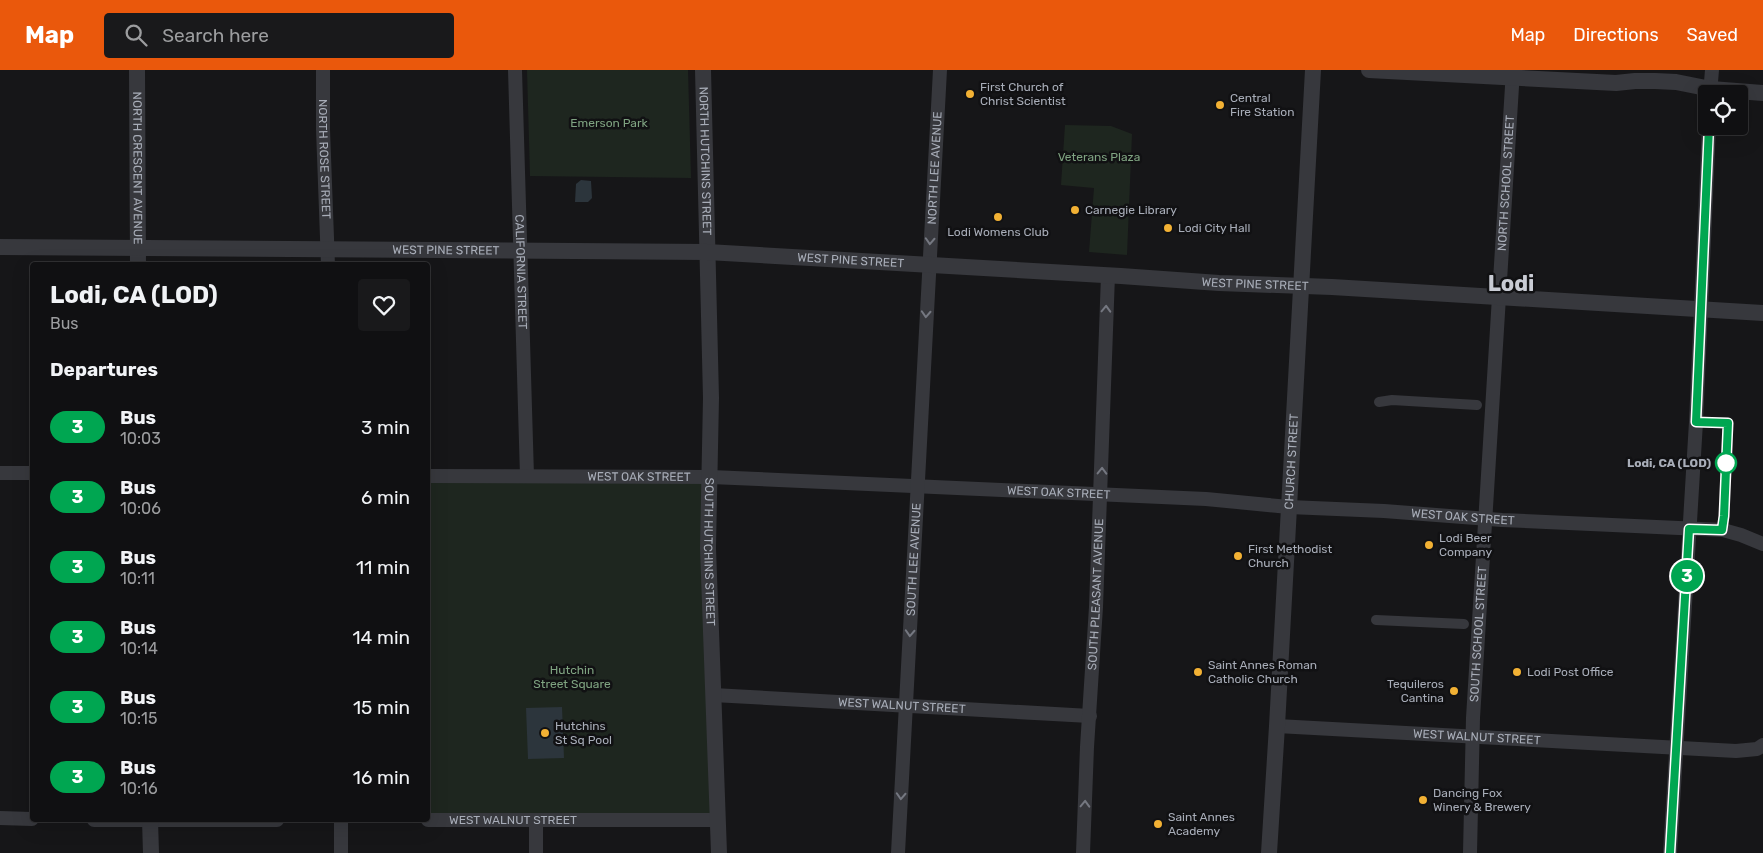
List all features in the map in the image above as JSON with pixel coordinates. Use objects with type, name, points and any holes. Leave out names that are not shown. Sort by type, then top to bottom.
[{"type":"street","name":"NORTH CRESCENT AVENUE","points":[[137,70],[138,262]]},
{"type":"street","name":"NORTH ROSE STREET","points":[[323,70],[323,129],[328,262]]},
{"type":"street","name":"CALIFORNIA STREET","points":[[515,70],[522,250],[527,476]]},
{"type":"street","name":"NORTH HUTCHINS STREET","points":[[703,70],[707,252]]},
{"type":"street","name":"NORTH LEE AVENUE","points":[[929,265],[940,70]]},
{"type":"street","name":"CHURCH STREET","points":[[1268,853],[1277,726],[1313,70]]},
{"type":"street","points":[[1369,70],[1512,74],[1616,83],[1635,80],[1676,82],[1698,88]]},
{"type":"street","points":[[1711,85],[1712,70]]},
{"type":"street","name":"NORTH SCHOOL STREET","points":[[1499,296],[1512,74]]},
{"type":"street","points":[[1748,92],[1763,92]]},
{"type":"street","points":[[1670,853],[1702,308],[1709,135]]},
{"type":"street","name":"WEST PINE STREET","points":[[0,247],[707,252],[1219,283],[1301,285],[1499,296],[1763,313]]},
{"type":"street","name":"SOUTH HUTCHINS STREET","points":[[707,252],[711,398],[708,548],[719,853]]},
{"type":"street","name":"SOUTH LEE AVENUE","points":[[898,853],[929,265]]},
{"type":"street","name":"SOUTH PLEASANT AVENUE","points":[[1083,853],[1087,747],[1096,607],[1108,275]]},
{"type":"street","name":"SOUTH SCHOOL STREET","points":[[1470,853],[1472,736],[1499,296]]},
{"type":"street","points":[[1379,402],[1392,400],[1477,405]]},
{"type":"street","points":[[0,473],[30,473]]},
{"type":"street","name":"WEST OAK STREET","points":[[430,476],[710,477],[1206,499],[1289,507],[1384,511],[1486,519],[1722,530],[1763,544]]},
{"type":"street","points":[[1376,620],[1464,624]]},
{"type":"street","name":"WEST WALNUT STREET","points":[[713,695],[1090,716]]},
{"type":"street","name":"WEST WALNUT STREET","points":[[1277,726],[1736,751],[1757,749],[1763,745]]},
{"type":"street","points":[[0,818],[30,819]]},
{"type":"street","name":"WEST WALNUT STREET","points":[[430,820],[718,820]]},
{"type":"street","points":[[536,820],[536,853]]},
{"type":"street","points":[[150,822],[151,853]]},
{"type":"street","points":[[341,822],[341,853]]},
{"type":"green space","name":"Emerson Park","points":[[527,70],[688,70],[691,178],[530,176]]},
{"type":"green space","name":"Veterans Plaza","points":[[1065,125],[1111,126],[1132,134],[1127,255],[1089,252],[1094,188],[1061,185]]},
{"type":"green space","name":"Hutchin Street Square","points":[[430,476],[711,477],[718,820],[430,819]]},
{"type":"shaded area","points":[[581,180],[591,181],[592,198],[588,202],[575,202],[576,184]]},
{"type":"shaded area","name":"Hutchins St Sq Pool","points":[[562,707],[564,758],[528,759],[526,708]]},
{"type":"bus line","name":"3","points":[[1670,853],[1689,529],[1722,530],[1724,516],[1728,423],[1696,422],[1709,135]]},
{"type":"place","name":"First Church of Christ Scientist","points":[[970,94]]},
{"type":"place","name":"Central Fire Station","points":[[1220,105]]},
{"type":"place","name":"Carnegie Library","points":[[1075,210]]},
{"type":"place","name":"Lodi Womens Club","points":[[998,217]]},
{"type":"place","name":"Lodi City Hall","points":[[1168,228]]},
{"type":"place","name":"Lodi, CA (LOD)","points":[[1726,463]]},
{"type":"place","name":"Lodi Beer Company","points":[[1429,545]]},
{"type":"place","name":"First Methodist Church","points":[[1238,556]]},
{"type":"place","name":"Saint Annes Roman Catholic Church","points":[[1198,672]]},
{"type":"place","name":"Lodi Post Office","points":[[1517,672]]},
{"type":"place","name":"Tequileros Cantina","points":[[1454,691]]},
{"type":"place","name":"Hutchins St Sq Pool","points":[[545,733]]},
{"type":"place","name":"Dancing Fox Winery & Brewery","points":[[1423,800]]},
{"type":"place","name":"Saint Annes Academy","points":[[1158,824]]},
{"type":"district","name":"Lodi","points":[[1511,283]]}]
